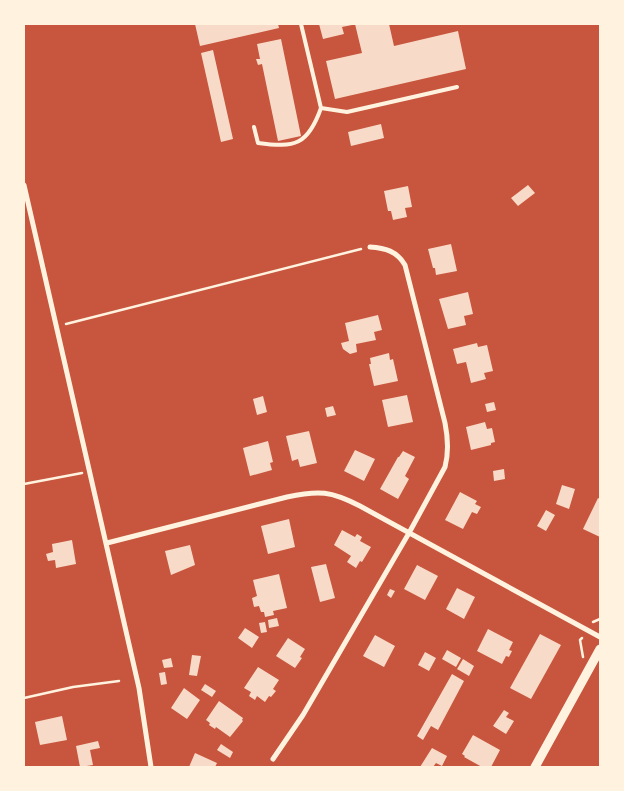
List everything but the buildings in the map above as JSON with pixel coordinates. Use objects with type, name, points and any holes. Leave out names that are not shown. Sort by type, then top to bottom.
[{"type":"street","points":[[24,185],[139,688],[151,767]]},
{"type":"street","points":[[273,759],[303,715],[409,533],[445,467],[448,456],[448,438],[406,265],[392,251],[370,247]]},
{"type":"street","points":[[107,543],[287,497],[318,492],[330,493],[409,533],[600,637]]},
{"type":"street","points":[[535,767],[600,649]]},
{"type":"lane","points":[[254,127],[258,142],[276,145],[301,141],[309,134],[321,108],[301,24]]},
{"type":"lane","points":[[321,108],[347,112],[457,87]]},
{"type":"path","points":[[57,326],[182,296],[370,247]]},
{"type":"path","points":[[24,484],[90,471]]},
{"type":"path","points":[[590,623],[600,620]]},
{"type":"path","points":[[24,698],[73,687],[119,681]]}]
